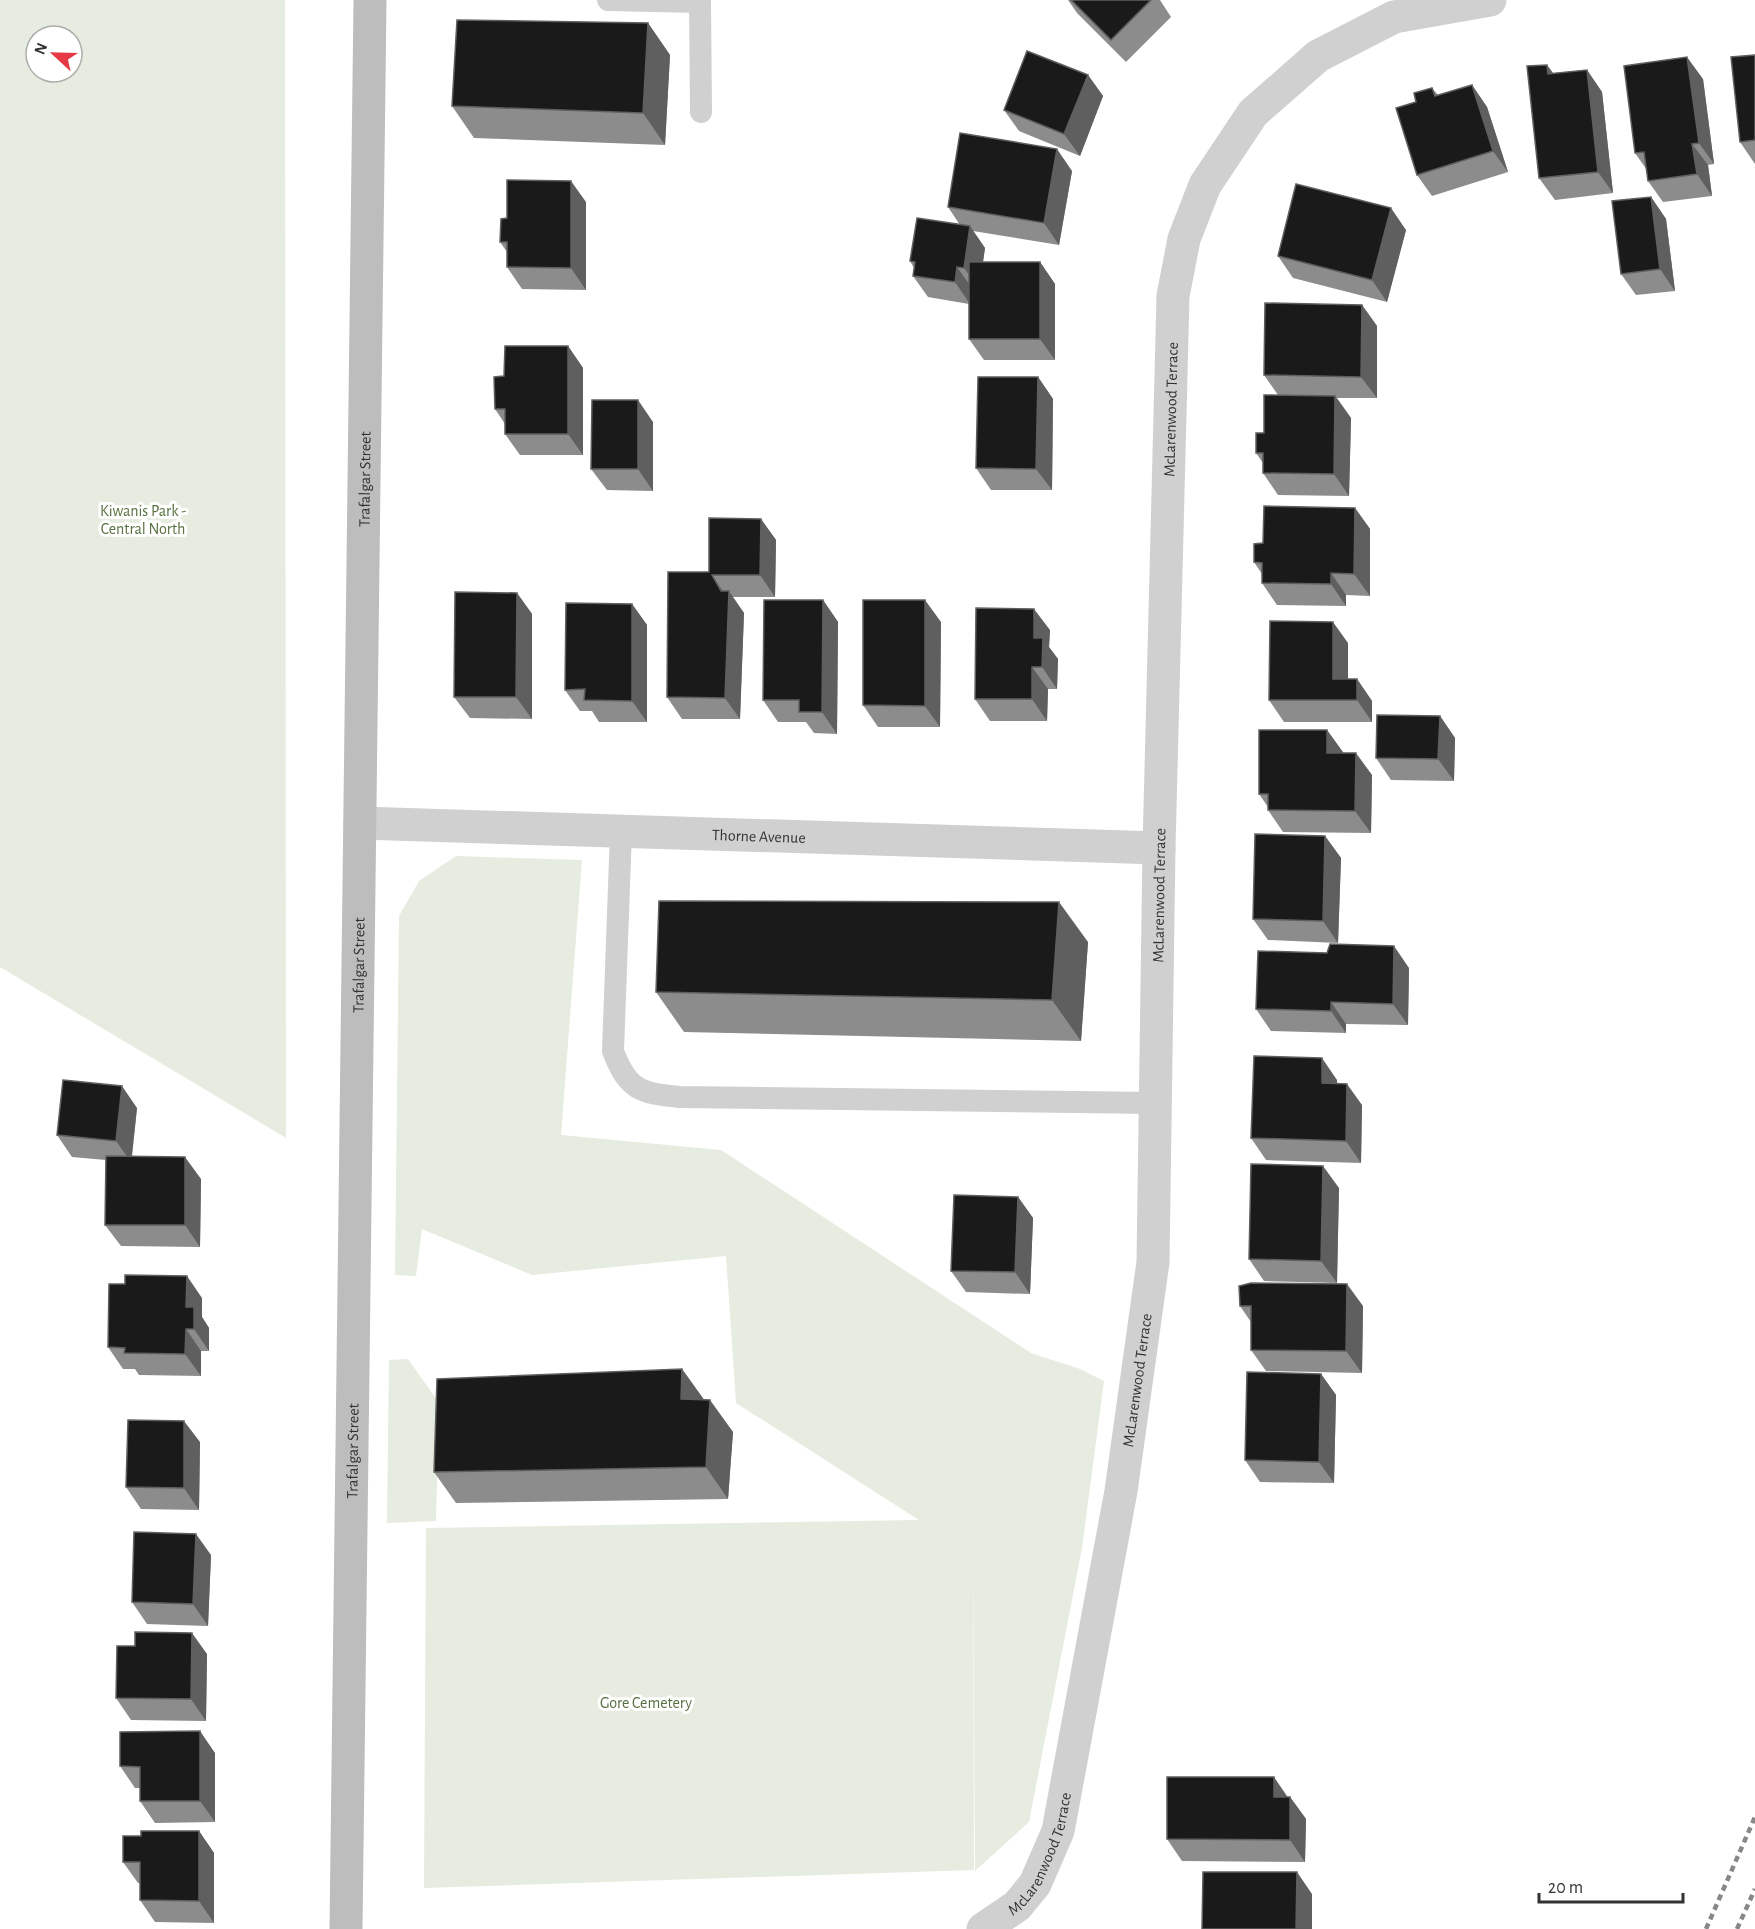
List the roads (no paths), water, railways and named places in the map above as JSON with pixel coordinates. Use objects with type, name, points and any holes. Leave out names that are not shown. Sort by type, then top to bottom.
[{"type":"main road","name":"Trafalgar Street","points":[[346,1929],[370,0]]},
{"type":"street","name":"McLarenwood Terrace","points":[[982,1929],[1017,1906],[1035,1884],[1058,1831],[1121,1491],[1152,1273],[1159,848],[1173,296],[1184,239],[1205,185],[1253,113],[1318,56],[1394,17],[1490,0]]},
{"type":"street","name":"Thorne Avenue","points":[[360,823],[1159,848]]},
{"type":"lane","points":[[608,0],[700,1],[701,112]]},
{"type":"lane","points":[[621,831],[613,1051],[619,1067],[629,1082],[649,1094],[681,1097],[1155,1103]]},
{"type":"railway","points":[[1706,1929],[1755,1817]]},
{"type":"railway","points":[[1737,1929],[1755,1889]]},
{"type":"park label","name":"Kiwanis Park - Central North","points":[[143,519]]},
{"type":"park label","name":"Gore Cemetery","points":[[646,1702]]}]
